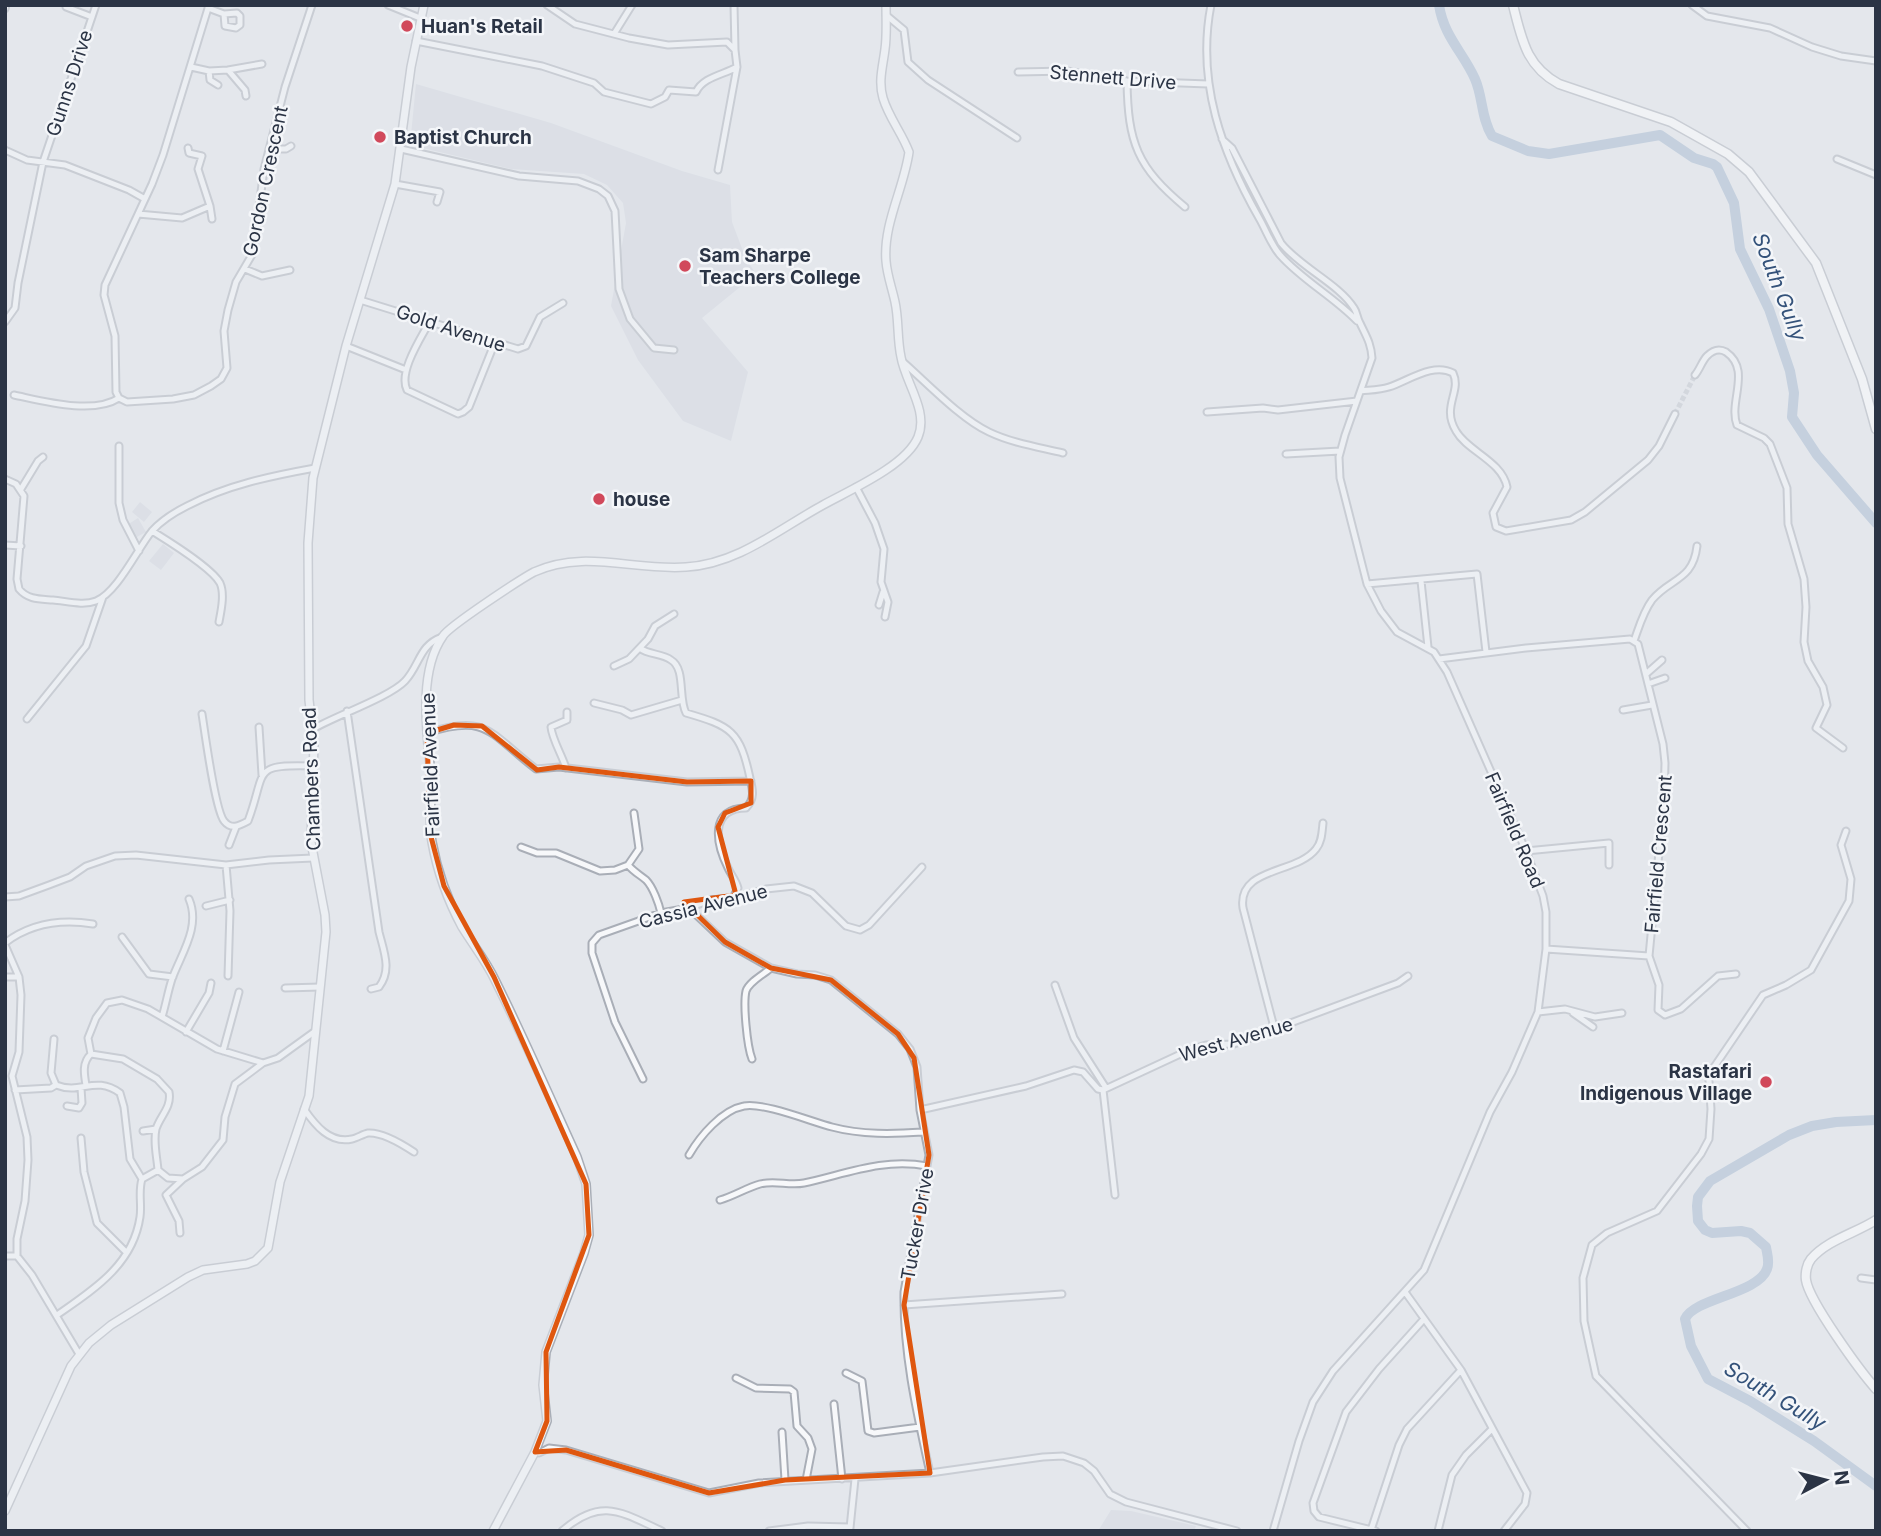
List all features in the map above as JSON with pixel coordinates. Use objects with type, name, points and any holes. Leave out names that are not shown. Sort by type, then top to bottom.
[{"type":"main road","points":[[1513,5],[1522,41],[1542,75],[1559,85],[1671,122],[1728,154],[1749,173],[1816,263],[1824,279],[1861,379],[1876,429]]},
{"type":"main road","points":[[1876,1220],[1824,1247],[1807,1265],[1806,1281],[1818,1306],[1861,1372],[1876,1389]]},
{"type":"street","name":"Gunns Drive","points":[[5,322],[15,308],[43,162],[96,5]]},
{"type":"street","name":"Gordon Crescent","points":[[119,398],[127,402],[194,395],[221,379],[227,368],[224,331],[228,310],[236,282],[253,253],[264,169],[285,87],[312,5]]},
{"type":"street","points":[[388,5],[420,18]]},
{"type":"street","name":"Chambers Road","points":[[5,1511],[71,1366],[79,1354],[111,1325],[188,1277],[217,1267],[247,1264],[268,1248],[276,1196],[311,1081],[326,933],[311,842],[313,729],[309,700],[308,543],[315,468],[346,346],[395,184],[416,41],[424,5]]},
{"type":"street","points":[[547,5],[575,24],[614,34],[668,45],[727,42],[735,50]]},
{"type":"street","points":[[614,34],[632,5]]},
{"type":"street","points":[[718,170],[737,67],[734,5]]},
{"type":"street","points":[[313,729],[401,685],[416,667],[430,641],[442,637],[534,572],[582,561],[684,568],[727,559],[748,550],[791,522],[882,473],[914,444],[920,433],[921,421],[901,360],[895,303],[886,261],[887,242],[909,152],[882,96],[880,82],[885,49],[886,5]]},
{"type":"street","name":"Fairfield Road","points":[[1211,5],[1208,84],[1222,139],[1233,148],[1281,243],[1291,256],[1354,307],[1371,345],[1372,358],[1340,450],[1340,478],[1367,584],[1391,626],[1404,637],[1428,647],[1439,659],[1526,851],[1543,897],[1546,949],[1538,1012],[1512,1072],[1490,1112],[1424,1270],[1333,1371],[1313,1402],[1298,1441],[1273,1531]]},
{"type":"street","points":[[1692,5],[1707,16],[1770,28],[1812,47],[1841,56],[1876,61]]},
{"type":"street","points":[[66,7],[92,17]]},
{"type":"street","points":[[13,395],[78,406],[110,402],[119,398],[116,392],[115,336],[104,295],[105,285],[163,155],[209,7],[224,14]]},
{"type":"street","points":[[886,16],[904,30],[908,62],[928,80],[1017,138]]},
{"type":"street","points":[[416,41],[542,66],[594,83],[604,92],[651,104],[665,97],[668,90],[696,92],[708,79],[721,76],[737,67]]},
{"type":"street","points":[[191,67],[209,72],[262,64]]},
{"type":"street","points":[[228,70],[246,90],[246,96]]},
{"type":"street","name":"Stennett Drive","points":[[1018,72],[1067,71],[1127,81],[1208,84]]},
{"type":"street","points":[[209,72],[210,80],[218,85]]},
{"type":"street","points":[[1127,81],[1128,118],[1132,140],[1142,162],[1161,188],[1185,207]]},
{"type":"street","points":[[269,149],[286,149],[291,146]]},
{"type":"street","points":[[188,148],[188,153],[202,156],[198,169],[212,219]]},
{"type":"street","points":[[5,149],[27,160],[65,165],[145,199]]},
{"type":"street","points":[[401,149],[519,176],[578,181],[599,189],[608,196],[615,211],[619,289],[630,318],[654,348],[674,350]]},
{"type":"street","points":[[1837,159],[1876,174]]},
{"type":"street","points":[[395,184],[440,192],[437,202]]},
{"type":"street","points":[[138,215],[182,218],[210,206]]},
{"type":"street","points":[[245,269],[261,276],[290,270]]},
{"type":"street","name":"Gold Avenue","points":[[360,300],[518,349],[526,346],[540,317],[563,303]]},
{"type":"street","points":[[429,321],[406,370],[404,384],[407,390],[458,414],[469,407],[495,342]]},
{"type":"street","points":[[346,346],[406,370]]},
{"type":"street","points":[[1695,374],[1705,357],[1715,350],[1724,350],[1735,361],[1739,378],[1734,418],[1737,425],[1764,438],[1776,457],[1787,488],[1790,508],[1788,524],[1804,579],[1804,642],[1808,661],[1823,687],[1827,705],[1816,728],[1843,748]]},
{"type":"street","points":[[901,360],[986,431],[1006,439],[1063,453]]},
{"type":"street","points":[[1361,391],[1387,388],[1413,376],[1434,371],[1448,370],[1453,373],[1455,385],[1449,419],[1458,435],[1478,450],[1506,479],[1507,487],[1493,513],[1496,527],[1506,531],[1571,520],[1585,512],[1648,460],[1659,446],[1675,414]]},
{"type":"street","points":[[1206,412],[1263,408],[1278,410],[1357,401]]},
{"type":"street","points":[[118,446],[119,503],[139,551]]},
{"type":"street","points":[[1286,454],[1340,450]]},
{"type":"street","points":[[21,489],[43,457]]},
{"type":"street","points":[[27,719],[86,646],[103,597],[152,531],[186,506],[220,491],[256,480],[315,468]]},
{"type":"street","points":[[5,479],[21,489],[25,505],[17,584],[27,596],[84,603],[103,597]]},
{"type":"street","points":[[856,487],[880,533],[884,549],[883,592],[879,605]]},
{"type":"street","points":[[152,531],[199,563],[220,583],[222,601],[219,622]]},
{"type":"street","points":[[5,545],[21,546]]},
{"type":"street","points":[[1439,659],[1486,652],[1630,639],[1634,641],[1644,611],[1665,588],[1692,568],[1698,546]]},
{"type":"street","points":[[1367,584],[1477,575],[1486,652]]},
{"type":"street","points":[[1421,581],[1428,647]]},
{"type":"street","points":[[883,592],[888,602],[885,617]]},
{"type":"street","points":[[614,666],[629,659],[655,626],[674,614]]},
{"type":"street","name":"Fairfield Avenue","points":[[442,637],[428,678],[430,833],[444,886],[463,927],[494,977],[577,1157],[586,1184],[589,1235],[545,1352],[543,1385],[547,1421],[535,1452],[493,1531]]},
{"type":"street","name":"Fairfield Crescent","points":[[1546,949],[1649,956],[1665,786],[1663,744],[1638,644],[1634,641]]},
{"type":"street","points":[[640,648],[675,662],[679,670],[686,713],[715,722],[740,741],[753,792],[751,803],[746,808],[725,813],[719,827],[723,856],[738,888],[733,898]]},
{"type":"street","points":[[1646,674],[1662,660]]},
{"type":"street","points":[[1648,684],[1665,678]]},
{"type":"street","points":[[594,703],[631,715],[682,700]]},
{"type":"street","points":[[1623,710],[1652,705]]},
{"type":"street","points":[[347,711],[379,932],[388,965],[384,981],[379,987],[371,989]]},
{"type":"street","points":[[566,768],[551,727],[566,720],[567,712]]},
{"type":"street","points":[[202,714],[218,806],[222,820],[230,827],[248,821],[262,775],[259,727]]},
{"type":"street","points":[[427,733],[454,725],[482,726],[536,769],[566,768],[687,782],[751,781]]},
{"type":"street","points":[[262,775],[269,768],[283,765],[313,766]]},
{"type":"street","points":[[522,848],[537,853],[556,853],[600,871],[615,870],[628,865],[636,856],[639,844],[634,813]]},
{"type":"street","points":[[1275,1031],[1243,908],[1243,892],[1252,881],[1313,852],[1321,839],[1323,823]]},
{"type":"street","points":[[229,845],[236,827]]},
{"type":"street","points":[[1747,1531],[1596,1376],[1584,1321],[1583,1278],[1592,1245],[1607,1233],[1657,1211],[1700,1154],[1709,1139],[1710,1073],[1763,995],[1811,970],[1849,901],[1851,879],[1841,845],[1846,831]]},
{"type":"street","points":[[1526,851],[1609,843],[1609,865]]},
{"type":"street","points":[[5,897],[19,896],[49,885],[70,877],[86,866],[115,856],[135,855],[226,865],[313,858]]},
{"type":"street","points":[[226,865],[230,900],[228,976]]},
{"type":"street","points":[[628,865],[637,876],[649,884],[661,913]]},
{"type":"street","name":"Cassia Avenue","points":[[643,1079],[614,1022],[591,948],[595,938],[661,913],[690,908],[710,900],[793,886],[812,893],[846,926],[860,930],[869,925],[922,867]]},
{"type":"street","points":[[162,1017],[192,925],[193,908],[190,900]]},
{"type":"street","points":[[206,906],[230,900]]},
{"type":"street","name":"Tucker Drive","points":[[690,908],[725,942],[771,968],[831,980],[898,1034],[917,1067],[920,1110],[929,1155],[904,1292],[905,1340],[930,1474]]},
{"type":"street","points":[[79,1354],[32,1275],[17,1256],[28,1160],[27,1137],[12,1076],[19,1052],[19,977],[5,944],[18,933],[44,924],[72,921],[93,924]]},
{"type":"street","points":[[122,937],[149,974],[173,977]]},
{"type":"street","points":[[1649,956],[1659,985],[1658,1010],[1665,1015],[1681,1009],[1718,976],[1736,974]]},
{"type":"street","points":[[752,1059],[747,1037],[746,992],[750,985],[771,968]]},
{"type":"street","name":"West Avenue","points":[[1105,1089],[1187,1051],[1206,1045],[1231,1045],[1275,1031],[1398,983],[1408,976]]},
{"type":"street","points":[[5,977],[19,977]]},
{"type":"street","points":[[186,1032],[209,993],[211,983]]},
{"type":"street","points":[[1055,985],[1074,1038],[1105,1089],[1115,1195]]},
{"type":"street","points":[[285,988],[320,988]]},
{"type":"street","points":[[223,1051],[239,992]]},
{"type":"street","points":[[91,1054],[88,1047],[90,1032],[107,1003],[122,1000],[162,1017],[223,1051],[263,1063]]},
{"type":"street","points":[[1538,1012],[1566,1009],[1593,1027]]},
{"type":"street","points":[[1573,1013],[1595,1017],[1622,1013]]},
{"type":"street","points":[[180,1233],[179,1221],[166,1195],[183,1179],[202,1167],[223,1140],[225,1117],[235,1084],[263,1063],[278,1058],[314,1031]]},
{"type":"street","points":[[54,1039],[51,1073],[56,1085],[64,1088],[103,1084],[120,1093],[130,1159],[142,1179]]},
{"type":"street","points":[[67,1106],[79,1108],[82,1103],[86,1058],[91,1054],[123,1059],[165,1086],[170,1100],[156,1129],[158,1170],[168,1178],[183,1179]]},
{"type":"street","points":[[920,1110],[1007,1091],[1074,1070],[1083,1072],[1098,1089],[1105,1089]]},
{"type":"street","points":[[15,1090],[51,1088],[56,1085]]},
{"type":"street","points":[[689,1154],[717,1121],[731,1111],[748,1105],[835,1128],[895,1134],[923,1132]]},
{"type":"street","points":[[304,1109],[317,1128],[340,1140],[368,1133],[382,1135],[414,1152]]},
{"type":"street","points":[[143,1130],[156,1129]]},
{"type":"street","points":[[81,1138],[83,1172],[97,1223],[126,1252]]},
{"type":"street","points":[[720,1200],[770,1182],[800,1184],[862,1168],[905,1164],[928,1166]]},
{"type":"street","points":[[57,1315],[100,1285],[119,1265],[132,1244],[140,1217],[139,1186],[142,1179],[158,1170]]},
{"type":"street","points":[[5,1256],[17,1256]]},
{"type":"street","points":[[1861,1278],[1876,1280]]},
{"type":"street","points":[[1405,1292],[1461,1370],[1527,1493],[1525,1504],[1504,1531]]},
{"type":"street","points":[[904,1305],[1062,1294]]},
{"type":"street","points":[[1424,1319],[1379,1369],[1346,1412],[1313,1503],[1314,1511],[1319,1517],[1373,1530],[1399,1445],[1407,1430],[1461,1370]]},
{"type":"street","points":[[846,1373],[862,1381],[868,1431],[874,1433],[920,1427]]},
{"type":"street","points":[[736,1378],[756,1388],[790,1389],[794,1392],[796,1426],[811,1446],[806,1480]]},
{"type":"street","points":[[834,1404],[842,1479]]},
{"type":"street","points":[[1437,1531],[1452,1475],[1466,1455],[1491,1430]]},
{"type":"street","points":[[782,1432],[785,1480]]},
{"type":"street","points":[[535,1452],[549,1448],[566,1450],[709,1493],[785,1480],[930,1474],[1063,1456],[1084,1463],[1094,1471],[1110,1494],[1126,1502],[1237,1531]]},
{"type":"street","points":[[769,1531],[808,1526],[850,1529],[855,1479]]},
{"type":"street","points":[[562,1531],[574,1520],[597,1511],[612,1509],[662,1531]]},
{"type":"highlighted area","points":[[454,725],[482,726],[537,770],[559,767],[687,782],[751,781],[751,803],[725,813],[718,827],[736,895],[684,902],[725,942],[771,968],[831,980],[898,1034],[914,1058],[929,1155],[904,1305],[930,1473],[785,1480],[709,1493],[566,1450],[535,1452],[547,1421],[546,1352],[589,1235],[586,1184],[494,977],[444,886],[430,833],[427,733]]},
{"type":"shaded area","name":"Sam Sharpe Teachers College","points":[[416,84],[551,123],[682,171],[730,185],[732,222],[746,259],[756,274],[702,318],[748,372],[731,441],[683,421],[638,360],[611,306],[626,223],[623,203],[607,185],[584,174],[511,169],[410,145]]},
{"type":"shaded area","points":[[140,502],[152,512],[144,522],[132,512]]},
{"type":"shaded area","points":[[138,518],[146,532],[135,538],[127,525]]},
{"type":"shaded area","points":[[163,544],[174,553],[161,570],[149,561]]},
{"type":"shaded area","points":[[1111,1510],[1131,1511],[1196,1526],[1194,1531],[1098,1531]]},
{"type":"waterway","name":"South Gully","points":[[1439,5],[1449,35],[1475,79],[1492,136],[1528,151],[1549,154],[1660,135],[1694,158],[1717,167],[1734,203],[1740,249],[1769,309],[1790,371],[1794,393],[1792,417],[1817,455],[1876,523]]},
{"type":"waterway","name":"South Gully","points":[[1876,1120],[1812,1126],[1789,1135],[1710,1181],[1698,1197],[1698,1221],[1705,1230],[1712,1233],[1750,1233],[1766,1247],[1768,1266],[1752,1284],[1700,1306],[1685,1319],[1691,1346],[1708,1379],[1750,1401],[1814,1441],[1876,1486]]},
{"type":"tunnel","points":[[1675,414],[1695,375]]},
{"type":"place","name":"Huan's Retail","points":[[407,26]]},
{"type":"place","name":"Baptist Church","points":[[380,137]]},
{"type":"place","name":"Sam Sharpe Teachers College","points":[[685,266]]},
{"type":"place","name":"house","points":[[599,499]]},
{"type":"place","name":"Rastafari Indigenous Village","points":[[1766,1082]]}]
